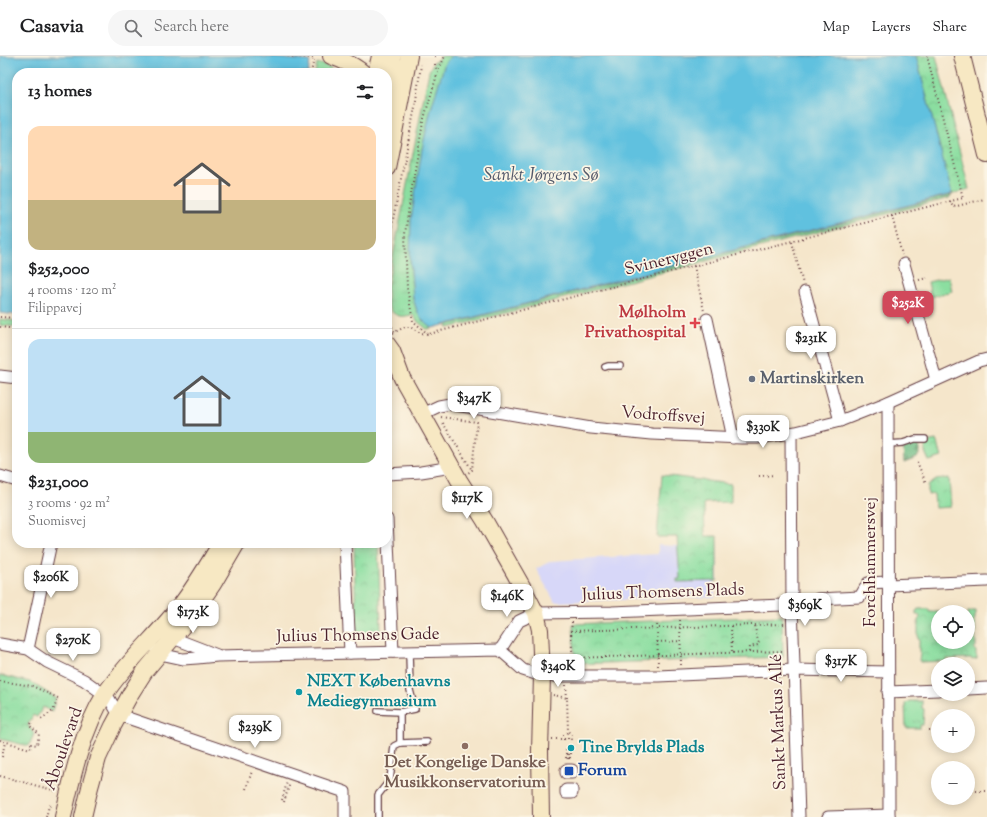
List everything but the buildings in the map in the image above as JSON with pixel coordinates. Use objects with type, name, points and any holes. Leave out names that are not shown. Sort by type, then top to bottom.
[{"type":"street","points":[[331,56],[357,68]]},
{"type":"street","points":[[377,68],[380,56]]},
{"type":"street","points":[[392,68],[393,56]]},
{"type":"street","points":[[962,56],[987,155]]},
{"type":"street","points":[[392,149],[415,60]]},
{"type":"street","points":[[904,264],[936,380]]},
{"type":"street","points":[[805,292],[840,421]]},
{"type":"street","points":[[707,320],[733,438]]},
{"type":"street","points":[[392,351],[402,378],[485,521],[536,614],[540,630],[542,676],[540,740],[541,817]]},
{"type":"street","name":"Vodroffsvej","points":[[422,414],[440,406],[450,404],[591,428],[652,434],[757,438],[791,433],[840,421],[888,402],[979,361],[987,360]]},
{"type":"street","points":[[392,367],[402,378]]},
{"type":"street","points":[[0,376],[12,377]]},
{"type":"street","name":"Forchhammersvej","points":[[888,402],[889,816]]},
{"type":"street","name":"Sankt Markus Allé","points":[[791,433],[792,605],[799,817]]},
{"type":"street","points":[[392,474],[421,472],[456,473]]},
{"type":"street","points":[[0,476],[12,480]]},
{"type":"street","points":[[28,649],[50,548]]},
{"type":"street","name":"Åboulevard","points":[[83,817],[98,758],[112,726],[145,671],[160,629],[183,602],[218,548]]},
{"type":"street","name":"Åboulevard","points":[[63,817],[80,751],[96,712],[108,698],[127,666],[154,648],[173,638],[203,600],[234,548]]},
{"type":"street","points":[[345,548],[350,653]]},
{"type":"street","points":[[388,548],[393,652]]},
{"type":"street","points":[[888,583],[987,581]]},
{"type":"street","name":"Julius Thomsens Plads","points":[[536,614],[572,614],[809,604],[818,599],[860,597],[868,583],[888,583]]},
{"type":"street","points":[[536,614],[519,621],[500,650],[523,670],[542,676],[658,676],[794,670],[888,672]]},
{"type":"street","name":"Julius Thomsens Gade","points":[[160,629],[173,638],[217,656]]},
{"type":"street","points":[[0,644],[28,649],[46,662],[84,680],[108,698],[119,715],[345,792],[345,817]]},
{"type":"street","name":"Julius Thomsens Gade","points":[[154,648],[183,659],[217,656],[500,650]]},
{"type":"street","points":[[975,688],[987,688]]},
{"type":"street","points":[[888,692],[931,690]]},
{"type":"street","points":[[828,817],[889,816]]},
{"type":"lane","points":[[605,367],[620,366]]},
{"type":"lane","points":[[887,444],[904,443],[915,439],[925,439]]},
{"type":"lane","points":[[378,711],[400,712],[415,709],[410,690],[409,652]]},
{"type":"lane","points":[[400,712],[400,743]]},
{"type":"lane","points":[[378,817],[378,795],[390,780],[394,746],[400,743],[427,742]]},
{"type":"path","points":[[288,56],[314,58],[312,68]]},
{"type":"path","points":[[435,56],[435,65],[438,71]]},
{"type":"path","points":[[429,334],[413,321],[407,288],[405,234],[423,122],[438,71],[445,56]]},
{"type":"path","name":"Svineryggen","points":[[429,334],[963,198],[927,56]]},
{"type":"path","points":[[392,224],[415,107],[415,60]]},
{"type":"path","name":"Svineryggen","points":[[949,202],[953,207],[984,199]]},
{"type":"path","points":[[892,216],[904,264]]},
{"type":"path","points":[[792,242],[805,292]]},
{"type":"path","points":[[694,266],[707,320]]},
{"type":"path","points":[[0,316],[12,317]]},
{"type":"path","points":[[0,327],[12,328]]},
{"type":"path","points":[[392,337],[404,327],[429,334]]},
{"type":"path","points":[[439,416],[477,422],[472,470],[464,456],[439,416]]},
{"type":"path","points":[[917,462],[926,484]]},
{"type":"path","points":[[456,473],[472,470]]},
{"type":"path","points":[[758,476],[774,475]]},
{"type":"path","points":[[680,609],[681,675]]},
{"type":"path","points":[[656,610],[658,676]]},
{"type":"path","points":[[572,614],[571,631],[573,658],[794,650]]},
{"type":"path","points":[[571,631],[793,623]]},
{"type":"path","points":[[749,652],[750,647],[757,646],[759,644],[755,624]]},
{"type":"path","points":[[731,625],[732,652]]},
{"type":"path","points":[[657,642],[681,641]]},
{"type":"path","points":[[0,681],[32,686],[58,698],[53,711],[41,719]]},
{"type":"path","points":[[552,695],[567,698],[568,732],[571,735],[571,740]]},
{"type":"path","points":[[0,740],[30,749],[31,744],[37,745],[39,734],[30,726],[32,722]]},
{"type":"path","points":[[564,740],[564,735],[568,732]]},
{"type":"path","points":[[540,740],[568,739]]},
{"type":"path","points":[[2,757],[5,742]]},
{"type":"path","points":[[246,789],[255,761]]},
{"type":"path","points":[[283,801],[292,773]]},
{"type":"path","points":[[0,776],[45,787],[68,795]]},
{"type":"path","points":[[975,791],[987,791]]},
{"type":"shaded area","points":[[717,536],[718,580],[715,581],[715,597],[555,602],[536,569],[551,561],[658,554],[658,545],[677,546],[677,537]]},
{"type":"green space","points":[[442,56],[451,56],[445,63],[431,109],[422,149],[411,220],[410,258],[413,298],[417,311],[423,321],[432,328],[427,329],[417,321],[413,315],[402,316],[392,312],[392,262],[429,71],[433,63]]},
{"type":"green space","points":[[916,56],[936,56],[969,189],[952,194]]},
{"type":"green space","points":[[317,63],[331,67],[331,68],[316,68]]},
{"type":"green space","points":[[951,195],[949,198],[448,328],[447,325]]},
{"type":"green space","points":[[949,277],[952,291],[931,297],[928,282]]},
{"type":"green space","points":[[0,319],[12,320],[12,326],[0,325]]},
{"type":"green space","points":[[919,440],[920,452],[917,458],[904,463],[903,445]]},
{"type":"green space","points":[[936,440],[942,457],[929,461],[925,452],[926,442]]},
{"type":"green space","points":[[662,475],[731,484],[731,502],[704,503],[705,536],[717,536],[717,581],[677,582],[677,579],[680,579],[677,537],[657,537]]},
{"type":"green space","points":[[949,478],[951,507],[935,508],[934,494],[928,495],[928,486],[936,480]]},
{"type":"green space","points":[[354,548],[378,548],[381,632],[356,633]]},
{"type":"green space","points":[[918,609],[929,609],[929,612],[931,612],[931,649],[974,649],[976,651],[977,659],[975,659],[975,657],[931,657],[931,662],[920,662],[918,620],[920,618],[919,615],[916,615],[916,611]]},
{"type":"green space","points":[[782,616],[783,657],[575,664],[573,624]]},
{"type":"green space","points":[[975,624],[976,646],[975,648]]},
{"type":"green space","points":[[0,675],[30,682],[56,698],[52,712],[43,707],[37,717],[33,715],[28,725],[34,734],[29,746],[0,739]]},
{"type":"green space","points":[[909,701],[922,701],[922,708],[924,709],[923,725],[920,725],[920,728],[906,728],[905,704]]},
{"type":"water","points":[[0,56],[254,56],[310,61],[309,68],[12,68],[12,314],[0,313]]},
{"type":"water","name":"Sankt Jørgens Sø","points":[[451,56],[916,56],[952,194],[432,328],[423,321],[417,311],[413,298],[410,258],[411,220],[422,149],[431,109],[445,63]]},
{"type":"place","name":"Mølholm Privathospital","points":[[695,323]]},
{"type":"place","name":"Martinskirken","points":[[752,379]]},
{"type":"place","name":"NEXT Københavns Mediegymnasium","points":[[299,692]]},
{"type":"place","name":"Det Kongelige Danske Musikkonservatorium","points":[[465,746]]},
{"type":"place","name":"Tine Brylds Plads","points":[[571,748]]},
{"type":"place","name":"Forum","points":[[569,771]]}]
